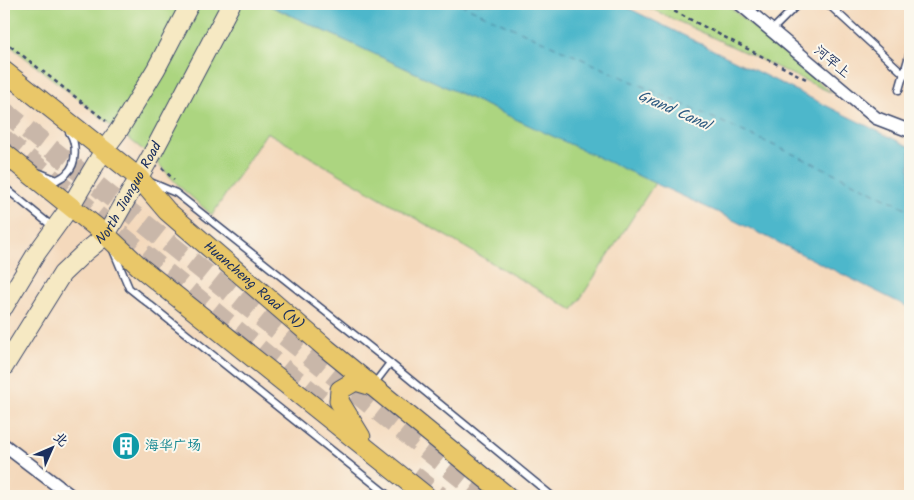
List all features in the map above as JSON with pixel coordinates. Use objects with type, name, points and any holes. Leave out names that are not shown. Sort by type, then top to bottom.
[{"type":"main road","points":[[4,307],[36,254],[70,207],[104,150],[119,130],[156,69],[190,4]]},
{"type":"main road","name":"North Jianguo Road","points":[[4,367],[62,274],[106,235],[151,156],[187,85],[232,4]]},
{"type":"main road","name":"Huancheng Road (N)","points":[[4,71],[139,178],[167,210],[327,349],[507,496]]},
{"type":"main road","points":[[8,156],[106,235],[141,268],[426,496]]},
{"type":"main road","points":[[371,452],[339,401],[340,390],[355,381],[372,386]]},
{"type":"street","name":"河罕上","points":[[740,4],[876,118],[910,131]]},
{"type":"street","points":[[4,445],[71,496]]},
{"type":"lane","points":[[772,30],[798,4]]},
{"type":"lane","points":[[828,4],[907,75]]},
{"type":"lane","points":[[905,4],[910,5]]},
{"type":"lane","points":[[899,90],[907,75],[910,52]]},
{"type":"lane","points":[[8,156],[57,180],[68,173],[75,160],[72,136],[54,110]]},
{"type":"lane","points":[[139,178],[176,193],[390,363],[552,496]]},
{"type":"lane","points":[[4,187],[55,229]]},
{"type":"lane","points":[[106,235],[129,288],[389,496]]},
{"type":"lane","points":[[372,386],[390,363]]},
{"type":"path","points":[[660,4],[808,80]]},
{"type":"path","points":[[4,41],[93,112],[119,130]]},
{"type":"path","points":[[151,156],[174,180]]},
{"type":"green space","points":[[4,4],[266,4],[655,183],[573,310],[267,132],[212,215],[180,187],[151,156],[4,41]]},
{"type":"green space","points":[[641,4],[726,4],[832,93]]},
{"type":"water","name":"Grand Canal","points":[[266,4],[620,4],[910,147],[910,308],[717,212]]},
{"type":"ferry route","points":[[460,4],[813,163],[910,210]]},
{"type":"tunnel","points":[[4,111],[484,496]]},
{"type":"tunnel","points":[[4,139],[336,412]]},
{"type":"tunnel","points":[[413,475],[440,496]]},
{"type":"place","name":"海华广场","points":[[126,446]]}]
